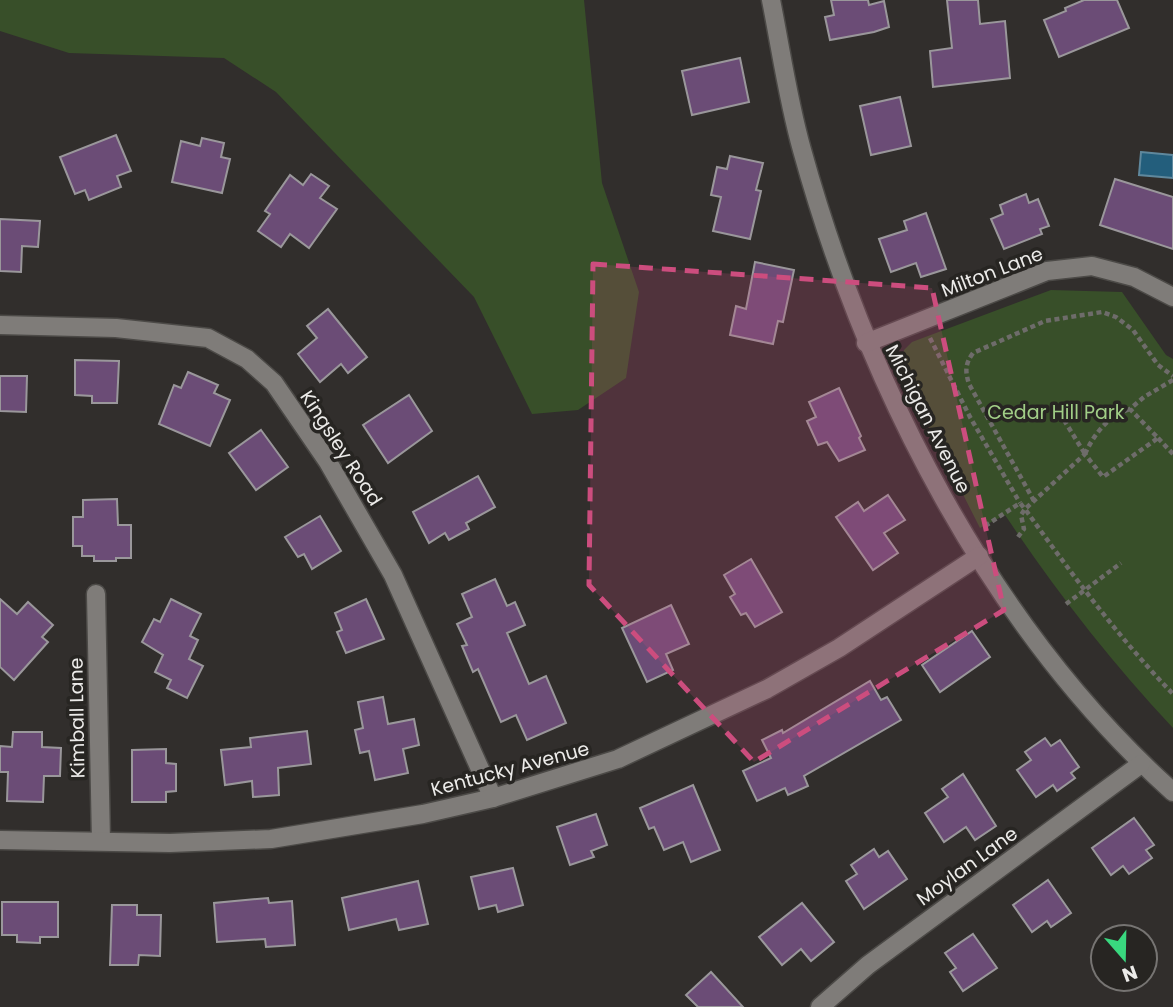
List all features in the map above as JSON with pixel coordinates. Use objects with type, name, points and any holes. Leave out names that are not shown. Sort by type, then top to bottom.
[{"type":"street","name":"Michigan Avenue","points":[[771,0],[801,147],[831,249],[866,343],[926,464],[965,536],[1046,656],[1141,764],[1173,792]]},
{"type":"street","name":"Milton Lane","points":[[866,343],[1047,271],[1092,266],[1134,278],[1173,297]]},
{"type":"street","name":"Kingsley Road","points":[[0,326],[116,328],[208,338],[247,359],[274,383],[328,463],[393,575],[493,798]]},
{"type":"street","name":"Kentucky Avenue","points":[[0,840],[170,843],[271,839],[423,814],[493,798],[618,759],[767,690],[839,649],[979,556]]},
{"type":"street","name":"Kimball Lane","points":[[96,594],[100,841]]},
{"type":"street","name":"Moylan Lane","points":[[820,1007],[868,965],[1141,764]]},
{"type":"path","points":[[1018,537],[1024,529],[1021,515],[1025,509],[1034,501],[1085,454],[1093,435],[1119,412],[1130,409],[1173,378],[1158,365],[1133,330],[1116,317],[1102,312],[1045,321],[973,353],[967,361],[965,372],[969,384],[1034,501]]},
{"type":"path","points":[[921,321],[970,417],[1020,503],[1140,660],[1173,694]]},
{"type":"path","points":[[1130,409],[1173,454]]},
{"type":"path","points":[[1064,420],[1102,477],[1158,438]]},
{"type":"path","points":[[965,536],[1020,503]]},
{"type":"path","points":[[1066,604],[1121,563]]},
{"type":"highlighted area","points":[[593,264],[932,288],[1004,610],[754,762],[589,585]]},
{"type":"green space","points":[[0,0],[584,0],[602,183],[639,292],[626,378],[578,410],[532,414],[474,297],[276,92],[224,58],[69,53],[0,31]]},
{"type":"green space","name":"Cedar Hill Park","points":[[1051,290],[1122,292],[1166,355],[1173,359],[1173,728],[1084,625],[1005,515],[980,528],[901,372],[904,350],[912,342]]},
{"type":"water","points":[[1141,152],[1173,155],[1173,178],[1139,175]]},
{"type":"building","points":[[831,0],[868,0],[869,5],[884,1],[889,27],[830,40],[825,17],[834,15]]},
{"type":"building","points":[[947,0],[978,0],[980,24],[1005,21],[1010,78],[933,87],[930,51],[952,48]]},
{"type":"building","points":[[1084,0],[1117,0],[1129,28],[1059,57],[1044,20]]},
{"type":"building","points":[[740,58],[749,102],[692,115],[682,71]]},
{"type":"building","points":[[900,97],[911,146],[871,155],[860,106]]},
{"type":"building","points":[[116,135],[131,171],[117,176],[121,187],[89,200],[85,190],[75,194],[60,157]]},
{"type":"building","points":[[202,138],[224,143],[221,157],[230,159],[222,193],[172,182],[181,141],[200,146]]},
{"type":"building","points":[[730,156],[763,163],[756,190],[761,191],[750,239],[713,231],[721,197],[711,195],[717,167],[727,169]]},
{"type":"building","points":[[311,174],[329,186],[320,198],[337,209],[309,248],[290,234],[281,247],[258,231],[270,214],[265,211],[290,175],[303,185]]},
{"type":"building","points":[[1115,179],[1173,197],[1173,249],[1100,225]]},
{"type":"building","points":[[1026,194],[1029,203],[1038,199],[1049,226],[1040,229],[1042,234],[1004,249],[991,219],[1003,214],[1000,205]]},
{"type":"building","points":[[926,213],[946,269],[921,277],[916,263],[891,272],[879,239],[907,230],[904,221]]},
{"type":"building","points":[[0,219],[40,221],[38,247],[22,246],[21,272],[0,271]]},
{"type":"building","points":[[755,262],[794,270],[783,322],[778,321],[773,344],[730,335],[736,306],[746,309]]},
{"type":"building","points":[[328,309],[367,357],[348,373],[341,364],[320,382],[298,354],[317,338],[307,326]]},
{"type":"building","points":[[75,360],[119,361],[117,403],[92,403],[92,396],[75,395]]},
{"type":"building","points":[[188,372],[218,385],[214,393],[230,400],[210,446],[159,424],[174,385],[181,388]]},
{"type":"building","points":[[0,376],[27,376],[26,412],[0,411]]},
{"type":"building","points":[[839,388],[865,450],[839,461],[827,442],[818,445],[807,421],[816,417],[809,402]]},
{"type":"building","points":[[409,395],[432,431],[388,463],[363,425]]},
{"type":"building","points":[[261,430],[288,467],[256,490],[229,453]]},
{"type":"building","points":[[478,476],[495,507],[466,523],[469,529],[449,540],[445,533],[429,543],[413,512]]},
{"type":"building","points":[[888,495],[905,520],[884,533],[898,553],[873,570],[836,517],[858,502],[864,511]]},
{"type":"building","points":[[117,499],[118,525],[131,525],[131,558],[94,561],[94,556],[82,556],[82,546],[73,546],[73,517],[83,517],[83,500]]},
{"type":"building","points":[[320,516],[341,551],[312,569],[304,554],[298,557],[285,537]]},
{"type":"building","points":[[751,559],[782,612],[755,627],[746,613],[741,615],[730,597],[735,594],[724,575]]},
{"type":"building","points":[[495,579],[507,606],[515,602],[525,625],[507,633],[529,684],[546,676],[566,723],[527,740],[516,715],[501,722],[478,669],[473,672],[462,646],[467,645],[457,624],[472,617],[462,594]]},
{"type":"building","points":[[0,599],[17,614],[28,602],[53,625],[42,637],[48,642],[14,680],[0,667]]},
{"type":"building","points":[[171,599],[201,614],[190,636],[198,640],[189,659],[203,666],[187,698],[167,688],[171,680],[155,672],[163,655],[142,642],[154,619],[160,622]]},
{"type":"building","points":[[366,599],[384,639],[346,653],[337,632],[342,630],[335,613]]},
{"type":"building","points":[[671,605],[689,644],[666,654],[673,670],[647,682],[622,628]]},
{"type":"building","points":[[972,631],[990,657],[940,692],[922,665]]},
{"type":"building","points":[[870,681],[881,700],[887,697],[901,720],[804,776],[808,786],[788,795],[785,788],[757,801],[743,771],[771,758],[762,740],[782,730],[783,733]]},
{"type":"building","points":[[383,697],[388,724],[414,719],[419,745],[403,749],[408,773],[375,780],[369,751],[360,753],[355,730],[363,728],[358,702]]},
{"type":"building","points":[[307,731],[311,764],[278,768],[279,795],[253,797],[252,781],[225,785],[221,750],[251,747],[250,738]]},
{"type":"building","points":[[13,732],[42,732],[42,747],[61,748],[60,776],[44,776],[43,802],[7,801],[8,772],[0,772],[0,746],[12,747]]},
{"type":"building","points":[[1045,738],[1051,746],[1060,740],[1079,767],[1071,773],[1075,778],[1057,791],[1053,785],[1036,797],[1017,770],[1031,760],[1025,752]]},
{"type":"building","points":[[166,749],[166,763],[176,764],[176,791],[166,792],[166,802],[132,802],[132,750]]},
{"type":"building","points":[[963,774],[996,826],[975,840],[966,827],[944,842],[925,813],[948,797],[942,789]]},
{"type":"building","points":[[693,785],[720,850],[691,862],[683,842],[664,850],[654,827],[649,829],[640,808]]},
{"type":"building","points":[[596,814],[607,845],[591,851],[594,857],[570,865],[557,827]]},
{"type":"building","points":[[1134,818],[1154,845],[1146,850],[1152,858],[1129,874],[1123,866],[1111,875],[1092,848]]},
{"type":"building","points":[[874,849],[879,857],[888,851],[907,879],[864,909],[846,881],[857,874],[851,865]]},
{"type":"building","points":[[513,868],[523,905],[498,912],[496,905],[479,909],[471,877]]},
{"type":"building","points":[[1048,880],[1071,913],[1051,927],[1047,921],[1032,932],[1013,905]]},
{"type":"building","points":[[418,881],[428,924],[399,930],[396,919],[349,930],[342,898]]},
{"type":"building","points":[[268,898],[269,903],[292,901],[295,945],[266,947],[265,939],[217,942],[214,903]]},
{"type":"building","points":[[2,902],[58,902],[58,937],[40,937],[40,943],[17,942],[17,935],[2,935]]},
{"type":"building","points":[[802,903],[834,942],[811,961],[801,949],[782,965],[759,937]]},
{"type":"building","points":[[112,905],[137,905],[137,915],[161,915],[160,956],[139,955],[138,965],[110,965]]},
{"type":"building","points":[[973,934],[997,968],[963,991],[950,972],[956,968],[945,953]]},
{"type":"building","points":[[711,972],[743,1007],[698,1007],[686,995]]}]
